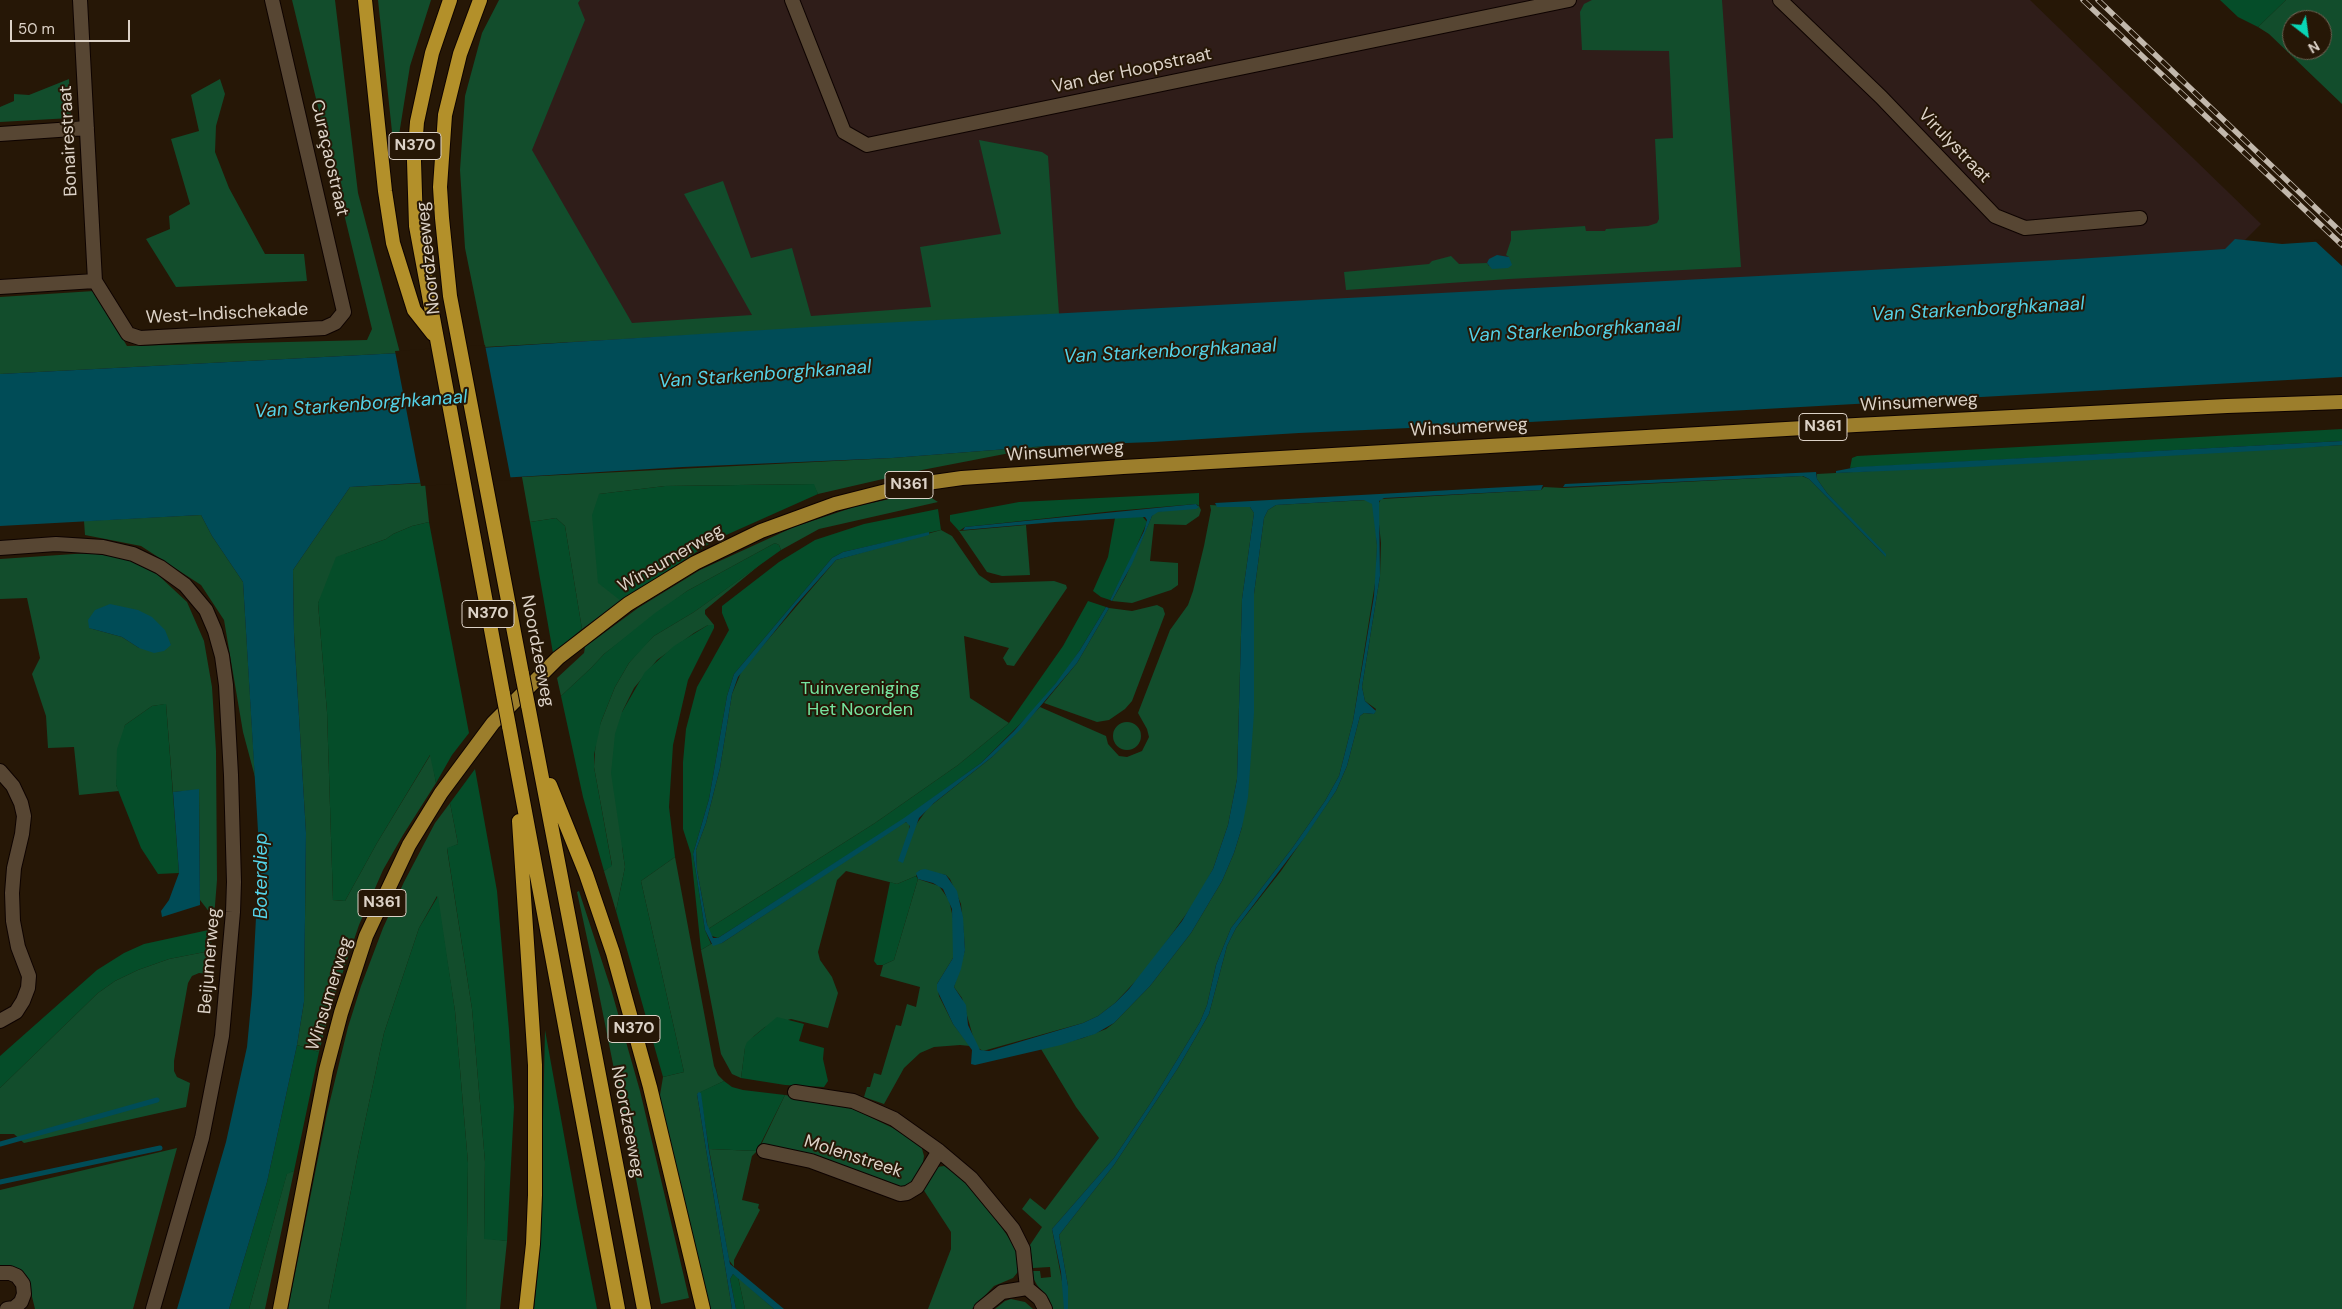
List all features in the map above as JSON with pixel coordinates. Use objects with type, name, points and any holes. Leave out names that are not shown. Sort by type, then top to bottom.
[{"type":"highway","name":"N370","points":[[365,0],[389,217],[409,298],[414,310],[435,336]]},
{"type":"highway","name":"Noordzeeweg","points":[[450,0],[432,53],[423,89],[414,151],[416,226],[427,297],[515,755],[618,1309]]},
{"type":"highway","name":"Noordzeeweg","points":[[480,0],[460,54],[445,115],[440,187],[450,296],[644,1309]]},
{"type":"highway","name":"N370","points":[[515,755],[535,1065],[535,1195],[533,1244],[526,1309]]},
{"type":"highway","name":"N370","points":[[538,757],[586,874],[614,953],[650,1087],[703,1309]]},
{"type":"main road","name":"Winsumerweg","points":[[280,1309],[326,1070],[340,1013],[366,936],[409,845],[441,793],[493,724],[518,696],[565,652],[628,604],[686,568],[761,531],[835,504],[906,486],[962,478],[1123,466],[1866,425],[2227,406],[2342,402]]},
{"type":"street","name":"Bonairestraat","points":[[80,0],[95,281]]},
{"type":"street","name":"Curaçaostraat","points":[[272,0],[342,301],[344,312],[335,323]]},
{"type":"street","name":"Van der Hoopstraat","points":[[792,0],[844,132],[867,145],[1569,0]]},
{"type":"street","name":"Virulystraat","points":[[1780,0],[1881,97],[1996,216],[2025,228],[2140,218]]},
{"type":"street","points":[[0,134],[87,128]]},
{"type":"street","points":[[0,288],[95,281]]},
{"type":"street","name":"West-Indischekade","points":[[95,281],[128,334],[140,338],[324,328],[335,323]]},
{"type":"street","name":"Beijumerweg","points":[[0,548],[56,544],[103,547],[133,554],[160,567],[185,585],[206,610],[218,639],[226,685],[231,775],[233,912],[222,1036],[202,1138],[153,1309]]},
{"type":"street","points":[[0,771],[13,786],[21,803],[24,816],[14,868],[12,893],[18,946],[28,976],[28,988],[23,1002],[16,1012],[0,1021]]},
{"type":"street","points":[[795,1092],[853,1100],[894,1119],[939,1151],[970,1178],[1019,1238],[1025,1258],[1027,1288],[1040,1299],[1045,1309]]},
{"type":"street","name":"Molenstreek","points":[[764,1150],[812,1161],[900,1194],[907,1193],[917,1187],[939,1151]]},
{"type":"street","points":[[0,1273],[10,1273],[17,1276],[23,1284],[24,1294],[21,1302],[14,1308],[7,1309]]},
{"type":"street","points":[[981,1309],[1002,1292],[1027,1288]]},
{"type":"shaded area","points":[[569,0],[2030,0],[2261,224],[2229,256],[570,350],[527,216],[521,154]]},
{"type":"green space","points":[[292,0],[335,0],[358,193],[400,353],[0,374],[0,297],[94,291],[127,346],[367,340],[372,329]]},
{"type":"green space","points":[[378,0],[431,0],[410,66],[395,160]]},
{"type":"green space","points":[[499,0],[580,0],[578,3],[585,20],[532,150],[632,323],[752,315],[684,194],[723,181],[751,258],[792,248],[811,316],[931,307],[920,247],[1001,234],[979,140],[1042,152],[1048,156],[1059,314],[485,347],[465,248],[460,170],[465,96],[482,33]]},
{"type":"green space","points":[[1592,0],[1722,0],[1741,267],[1509,279],[1346,290],[1344,272],[1429,264],[1432,261],[1451,256],[1459,264],[1487,263],[1489,266],[1509,257],[1506,255],[1511,240],[1511,231],[1585,226],[1586,231],[1605,231],[1606,229],[1648,226],[1657,223],[1659,219],[1655,139],[1673,138],[1669,51],[1582,50],[1580,12],[1584,4]]},
{"type":"green space","points":[[2220,0],[2286,0],[2258,27],[2238,17]]},
{"type":"green space","points":[[2286,0],[2342,0],[2342,104],[2296,60],[2332,60],[2332,10],[2282,10],[2282,46],[2258,27]]},
{"type":"green space","points":[[69,79],[71,118],[0,122],[0,107],[14,101],[14,94],[29,95]]},
{"type":"green space","points":[[220,79],[225,94],[216,126],[215,152],[229,188],[265,254],[304,254],[307,281],[176,287],[146,239],[170,229],[169,216],[190,204],[171,139],[199,131],[191,95]]},
{"type":"green space","points":[[2342,429],[2342,441],[1850,468],[1852,458],[1857,456]]},
{"type":"green space","points":[[2342,445],[2342,1309],[1068,1309],[1068,1286],[1059,1235],[1114,1165],[1178,1068],[1209,1014],[1227,946],[1236,928],[1281,871],[1336,791],[1347,766],[1360,716],[1364,713],[1374,714],[1376,709],[1365,701],[1362,687],[1380,576],[1381,543],[1377,506],[1381,499],[1541,490],[1544,487],[1563,488],[1802,476],[1809,479],[1886,557],[1827,493],[1817,479],[1817,474]]},
{"type":"green space","points":[[1046,446],[922,470],[818,494],[813,484],[665,486],[599,494],[621,601],[582,629],[565,526],[556,518],[530,522],[522,477],[892,458]]},
{"type":"green space","points":[[425,483],[429,522],[412,526],[386,539],[345,554],[318,603],[327,712],[333,900],[345,901],[377,843],[431,754],[436,783],[383,870],[359,925],[332,1004],[319,1052],[297,1045],[304,1002],[306,833],[294,633],[293,570],[350,487]]},
{"type":"green space","points":[[814,484],[818,494],[715,540],[621,601],[598,583],[592,515],[599,494],[665,486]]},
{"type":"green space","points":[[916,493],[927,495],[938,502],[819,529],[781,550],[779,545],[775,543],[687,591],[604,654],[561,696],[557,678],[584,653],[585,647],[638,608],[700,570],[794,527],[854,507]]},
{"type":"green space","points":[[1199,493],[1199,506],[1196,504],[1114,511],[965,527],[959,531],[950,521],[950,515],[1019,502]]},
{"type":"green space","points":[[1367,500],[1373,504],[1375,518],[1377,546],[1376,577],[1353,721],[1339,776],[1325,801],[1293,847],[1231,928],[1216,965],[1207,1005],[1200,1022],[1152,1101],[1114,1158],[1052,1229],[1064,1292],[1064,1309],[1053,1309],[1049,1299],[1032,1276],[1032,1271],[1040,1271],[1041,1278],[1051,1277],[1050,1267],[1033,1268],[1030,1245],[1042,1227],[1022,1209],[1030,1198],[1045,1210],[1099,1138],[1076,1107],[1041,1049],[1083,1038],[1106,1029],[1114,1023],[1150,986],[1191,933],[1222,881],[1234,853],[1242,827],[1254,594],[1264,518],[1268,510],[1276,505]]},
{"type":"green space","points":[[1210,505],[1250,507],[1254,513],[1242,599],[1237,779],[1228,825],[1213,869],[1197,899],[1146,970],[1115,1003],[1098,1016],[1083,1023],[983,1051],[978,1048],[974,1040],[962,998],[954,987],[965,950],[961,904],[950,879],[946,875],[920,870],[916,876],[897,884],[846,871],[837,880],[818,952],[820,960],[832,977],[838,993],[828,1028],[791,1019],[765,1027],[754,1036],[745,1048],[741,1078],[732,1074],[721,1054],[701,950],[711,944],[722,943],[904,822],[910,823],[909,830],[915,826],[928,808],[992,757],[1040,707],[1106,736],[1108,744],[1119,756],[1127,757],[1142,751],[1149,737],[1147,729],[1138,713],[1170,630],[1188,605],[1193,591],[1204,546],[1211,510]]},
{"type":"green space","points":[[1199,506],[1201,510],[1199,516],[1186,525],[1154,524],[1150,561],[1178,563],[1178,585],[1171,590],[1132,603],[1112,601],[1126,576],[1155,512]]},
{"type":"green space","points":[[938,509],[941,530],[843,552],[832,558],[734,674],[727,696],[709,799],[693,854],[705,930],[711,944],[701,950],[691,854],[683,829],[683,762],[686,729],[697,687],[729,630],[722,613],[722,606],[779,562],[815,540],[864,524]]},
{"type":"green space","points":[[201,515],[212,536],[243,582],[255,777],[243,732],[224,620],[201,585],[141,546],[85,535],[84,521]]},
{"type":"green space","points":[[1142,516],[1147,522],[1129,564],[1110,600],[1101,597],[1093,591],[1108,557],[1115,518]]},
{"type":"green space","points":[[556,518],[565,526],[582,629],[553,653],[530,522]]},
{"type":"green space","points":[[429,522],[469,733],[452,755],[436,783],[430,755],[377,843],[345,901],[333,900],[327,712],[318,603],[336,557],[386,539],[412,526]]},
{"type":"green space","points":[[1026,525],[1030,575],[1002,576],[987,572],[959,531]]},
{"type":"green space","name":"Tuinvereniging Het Noorden","points":[[941,530],[952,536],[979,575],[991,583],[1054,581],[1066,585],[1067,588],[1014,666],[1007,665],[1003,658],[1009,648],[964,636],[970,698],[1009,723],[958,765],[875,823],[708,929],[697,870],[696,850],[706,823],[720,768],[732,694],[742,670],[836,560]]},
{"type":"green space","points":[[775,543],[779,545],[781,550],[694,612],[654,636],[629,663],[615,687],[601,722],[594,755],[594,767],[612,866],[604,871],[583,797],[561,696],[604,654],[655,613],[687,591]]},
{"type":"green space","points":[[89,553],[125,558],[157,574],[187,602],[204,641],[212,687],[216,751],[217,880],[214,918],[200,900],[199,790],[173,792],[166,704],[152,706],[125,725],[116,785],[119,791],[79,795],[74,747],[48,748],[46,716],[32,674],[40,658],[27,598],[0,599],[0,559]],"holes":[[[89,628],[171,644],[139,648],[122,637]]]},
{"type":"green space","points":[[762,563],[705,610],[705,614],[714,625],[708,625],[694,633],[657,660],[634,688],[622,712],[622,847],[625,867],[616,911],[604,871],[612,865],[594,767],[596,737],[615,687],[629,663],[654,636],[694,612]]},
{"type":"green space","points":[[1088,601],[1106,607],[1080,650],[1063,675],[1033,711],[981,763],[904,819],[718,938],[712,936],[708,929],[875,823],[958,765],[1009,723],[1063,646]]},
{"type":"green space","points":[[1157,605],[1163,608],[1165,614],[1132,701],[1125,709],[1109,720],[1097,722],[1044,703],[1077,663],[1109,608],[1132,611]]},
{"type":"green space","points":[[708,625],[714,625],[714,628],[688,680],[673,745],[669,807],[675,857],[641,881],[684,1072],[663,1077],[616,911],[625,867],[611,773],[615,734],[622,712],[645,672],[674,646]]},
{"type":"green space","points":[[166,704],[179,873],[158,874],[141,848],[116,785],[117,749],[125,725],[152,706]]},
{"type":"green space","points":[[1127,722],[1137,726],[1141,736],[1137,746],[1127,750],[1117,746],[1113,736],[1117,726]]},
{"type":"green space","points":[[475,769],[497,891],[509,1030],[514,1107],[507,1241],[484,1239],[485,1162],[472,1009],[447,848],[458,844],[450,803]]},
{"type":"green space","points":[[450,803],[458,844],[447,849],[472,1009],[485,1162],[484,1238],[507,1241],[500,1309],[466,1309],[468,1163],[455,1011],[437,896],[419,928],[384,1033],[328,1309],[288,1309],[327,1113],[348,1027],[361,986],[383,928],[404,882],[435,823]]},
{"type":"green space","points":[[675,857],[714,1066],[718,1075],[724,1081],[697,1094],[732,1309],[709,1309],[659,1101],[663,1077],[684,1072],[641,881]]},
{"type":"green space","points":[[916,876],[918,879],[894,960],[883,965],[877,965],[874,961],[890,882],[897,884]]},
{"type":"green space","points":[[918,879],[939,886],[949,900],[953,918],[953,958],[937,984],[939,996],[953,1024],[970,1046],[934,1047],[920,1053],[904,1068],[884,1104],[864,1097],[867,1087],[870,1087],[874,1073],[881,1075],[896,1025],[901,1026],[907,1004],[916,1007],[920,987],[880,976],[883,965],[894,960]]},
{"type":"green space","points":[[579,891],[611,989],[640,1091],[689,1298],[661,1304],[577,892]]},
{"type":"green space","points":[[438,896],[455,1011],[468,1163],[466,1309],[328,1309],[384,1033],[419,928]]},
{"type":"green space","points":[[213,929],[210,951],[169,959],[138,970],[115,981],[98,993],[0,1088],[0,1056],[97,970],[124,953],[144,944]]},
{"type":"green space","points":[[210,951],[208,974],[199,973],[192,976],[188,983],[174,1061],[174,1071],[177,1077],[190,1083],[186,1107],[24,1143],[14,1134],[0,1134],[0,1088],[98,993],[115,981],[138,970],[169,959]]},
{"type":"green space","points":[[777,1017],[804,1024],[799,1041],[824,1048],[823,1059],[828,1081],[824,1087],[785,1085],[741,1078],[747,1042]]},
{"type":"green space","points":[[545,1030],[597,1309],[534,1309],[540,1253]]},
{"type":"green space","points":[[297,1045],[319,1052],[294,1171],[287,1174],[249,1309],[229,1309],[267,1182]]},
{"type":"green space","points":[[724,1081],[732,1087],[743,1090],[785,1095],[757,1151],[709,1149],[700,1092]]},
{"type":"green space","points":[[785,1095],[817,1100],[853,1109],[893,1128],[921,1145],[924,1156],[922,1168],[911,1183],[899,1188],[760,1147]]},
{"type":"green space","points":[[177,1148],[133,1309],[35,1309],[27,1276],[12,1266],[0,1267],[0,1190]]},
{"type":"green space","points":[[709,1149],[757,1151],[752,1156],[742,1200],[759,1204],[758,1208],[760,1210],[734,1260],[734,1267],[729,1260]]},
{"type":"green space","points":[[944,1166],[961,1176],[984,1202],[1018,1251],[1020,1267],[1017,1273],[1013,1278],[994,1286],[972,1309],[928,1309],[951,1249],[951,1232],[923,1189],[937,1167]]},
{"type":"green space","points":[[294,1171],[265,1309],[249,1309],[287,1173]]},
{"type":"green space","points":[[733,1274],[738,1277],[745,1309],[736,1309],[730,1279]]},
{"type":"green space","points":[[738,1277],[774,1309],[745,1309]]},
{"type":"green space","points":[[1011,1299],[1025,1302],[1033,1309],[995,1309]]},
{"type":"water","points":[[2235,239],[2282,244],[2342,240],[2342,377],[1476,425],[1046,446],[892,458],[683,467],[350,487],[293,570],[294,633],[306,833],[304,1002],[297,1045],[267,1182],[229,1309],[177,1309],[226,1142],[247,1047],[252,994],[258,879],[258,831],[243,582],[212,536],[201,515],[0,526],[0,374],[400,353],[843,325],[2076,259],[2225,249]]},
{"type":"water","points":[[1497,255],[1509,257],[1512,265],[1508,268],[1492,269],[1487,263],[1489,259]]},
{"type":"water","points":[[2342,441],[2342,445],[2273,450],[1836,473],[1836,471],[1857,467]]},
{"type":"water","points":[[1816,472],[1817,479],[1827,493],[1886,554],[1886,557],[1809,479],[1803,476],[1563,487],[1565,484]]},
{"type":"water","points":[[1543,485],[1541,490],[1384,498],[1379,501],[1380,576],[1362,687],[1365,701],[1376,711],[1374,714],[1364,713],[1360,716],[1347,766],[1336,791],[1305,837],[1236,928],[1227,946],[1209,1014],[1178,1068],[1114,1165],[1059,1235],[1068,1286],[1068,1309],[1064,1309],[1061,1272],[1052,1229],[1114,1158],[1152,1101],[1200,1022],[1207,1005],[1216,965],[1231,928],[1293,847],[1325,801],[1339,776],[1353,721],[1374,596],[1377,546],[1372,504],[1364,500],[1276,505],[1268,510],[1264,518],[1254,594],[1254,713],[1248,797],[1242,827],[1234,853],[1222,881],[1191,933],[1150,986],[1114,1023],[1095,1034],[1061,1045],[975,1065],[971,1064],[972,1050],[953,1024],[937,990],[937,984],[953,958],[952,909],[943,889],[933,883],[918,879],[916,873],[925,869],[946,875],[957,891],[963,917],[965,950],[961,969],[954,987],[966,1005],[968,1025],[980,1050],[989,1051],[1083,1023],[1098,1016],[1129,989],[1182,921],[1213,869],[1228,825],[1237,779],[1242,599],[1254,513],[1250,507],[1217,507],[1215,503]]},
{"type":"water","points":[[1196,504],[1199,507],[1196,509],[1158,512],[1152,516],[1132,564],[1112,601],[1110,600],[1144,531],[1147,520],[1145,517],[963,530],[965,527]]},
{"type":"water","points":[[929,532],[929,535],[836,560],[795,606],[738,677],[732,694],[720,768],[706,823],[696,850],[697,870],[707,924],[713,938],[718,938],[904,818],[981,763],[1014,731],[1056,683],[1080,650],[1106,607],[1109,608],[1077,663],[1021,729],[992,757],[934,803],[919,818],[903,863],[898,861],[910,826],[906,822],[722,943],[713,946],[705,930],[693,854],[709,799],[727,696],[734,674],[832,558],[843,552]]},
{"type":"water","points":[[110,604],[138,610],[152,617],[165,630],[171,645],[164,651],[154,653],[139,648],[122,637],[89,628],[88,620],[95,610]]},
{"type":"water","points":[[199,789],[200,905],[162,917],[161,911],[169,900],[179,873],[173,792]]},
{"type":"water","points":[[701,1093],[709,1151],[730,1264],[784,1309],[774,1309],[733,1274],[730,1279],[736,1309],[732,1309],[697,1094]]},
{"type":"pier","points":[[2342,238],[2342,266],[2314,240]]},
{"type":"pier","points":[[485,345],[511,480],[421,486],[395,351]]},
{"type":"waterway","points":[[0,1144],[157,1100]]},
{"type":"waterway","points":[[0,1182],[160,1148]]},
{"type":"railway","points":[[2083,0],[2342,245]]},
{"type":"railway","points":[[2098,0],[2342,233]]},
{"type":"water label","name":"Van Starkenborghkanaal","points":[[1978,310]]},
{"type":"water label","name":"Van Starkenborghkanaal","points":[[1574,331]]},
{"type":"water label","name":"Van Starkenborghkanaal","points":[[1170,352]]},
{"type":"water label","name":"Van Starkenborghkanaal","points":[[765,375]]},
{"type":"water label","name":"Van Starkenborghkanaal","points":[[361,405]]},
{"type":"water label","name":"Boterdiep","points":[[262,876]]}]
